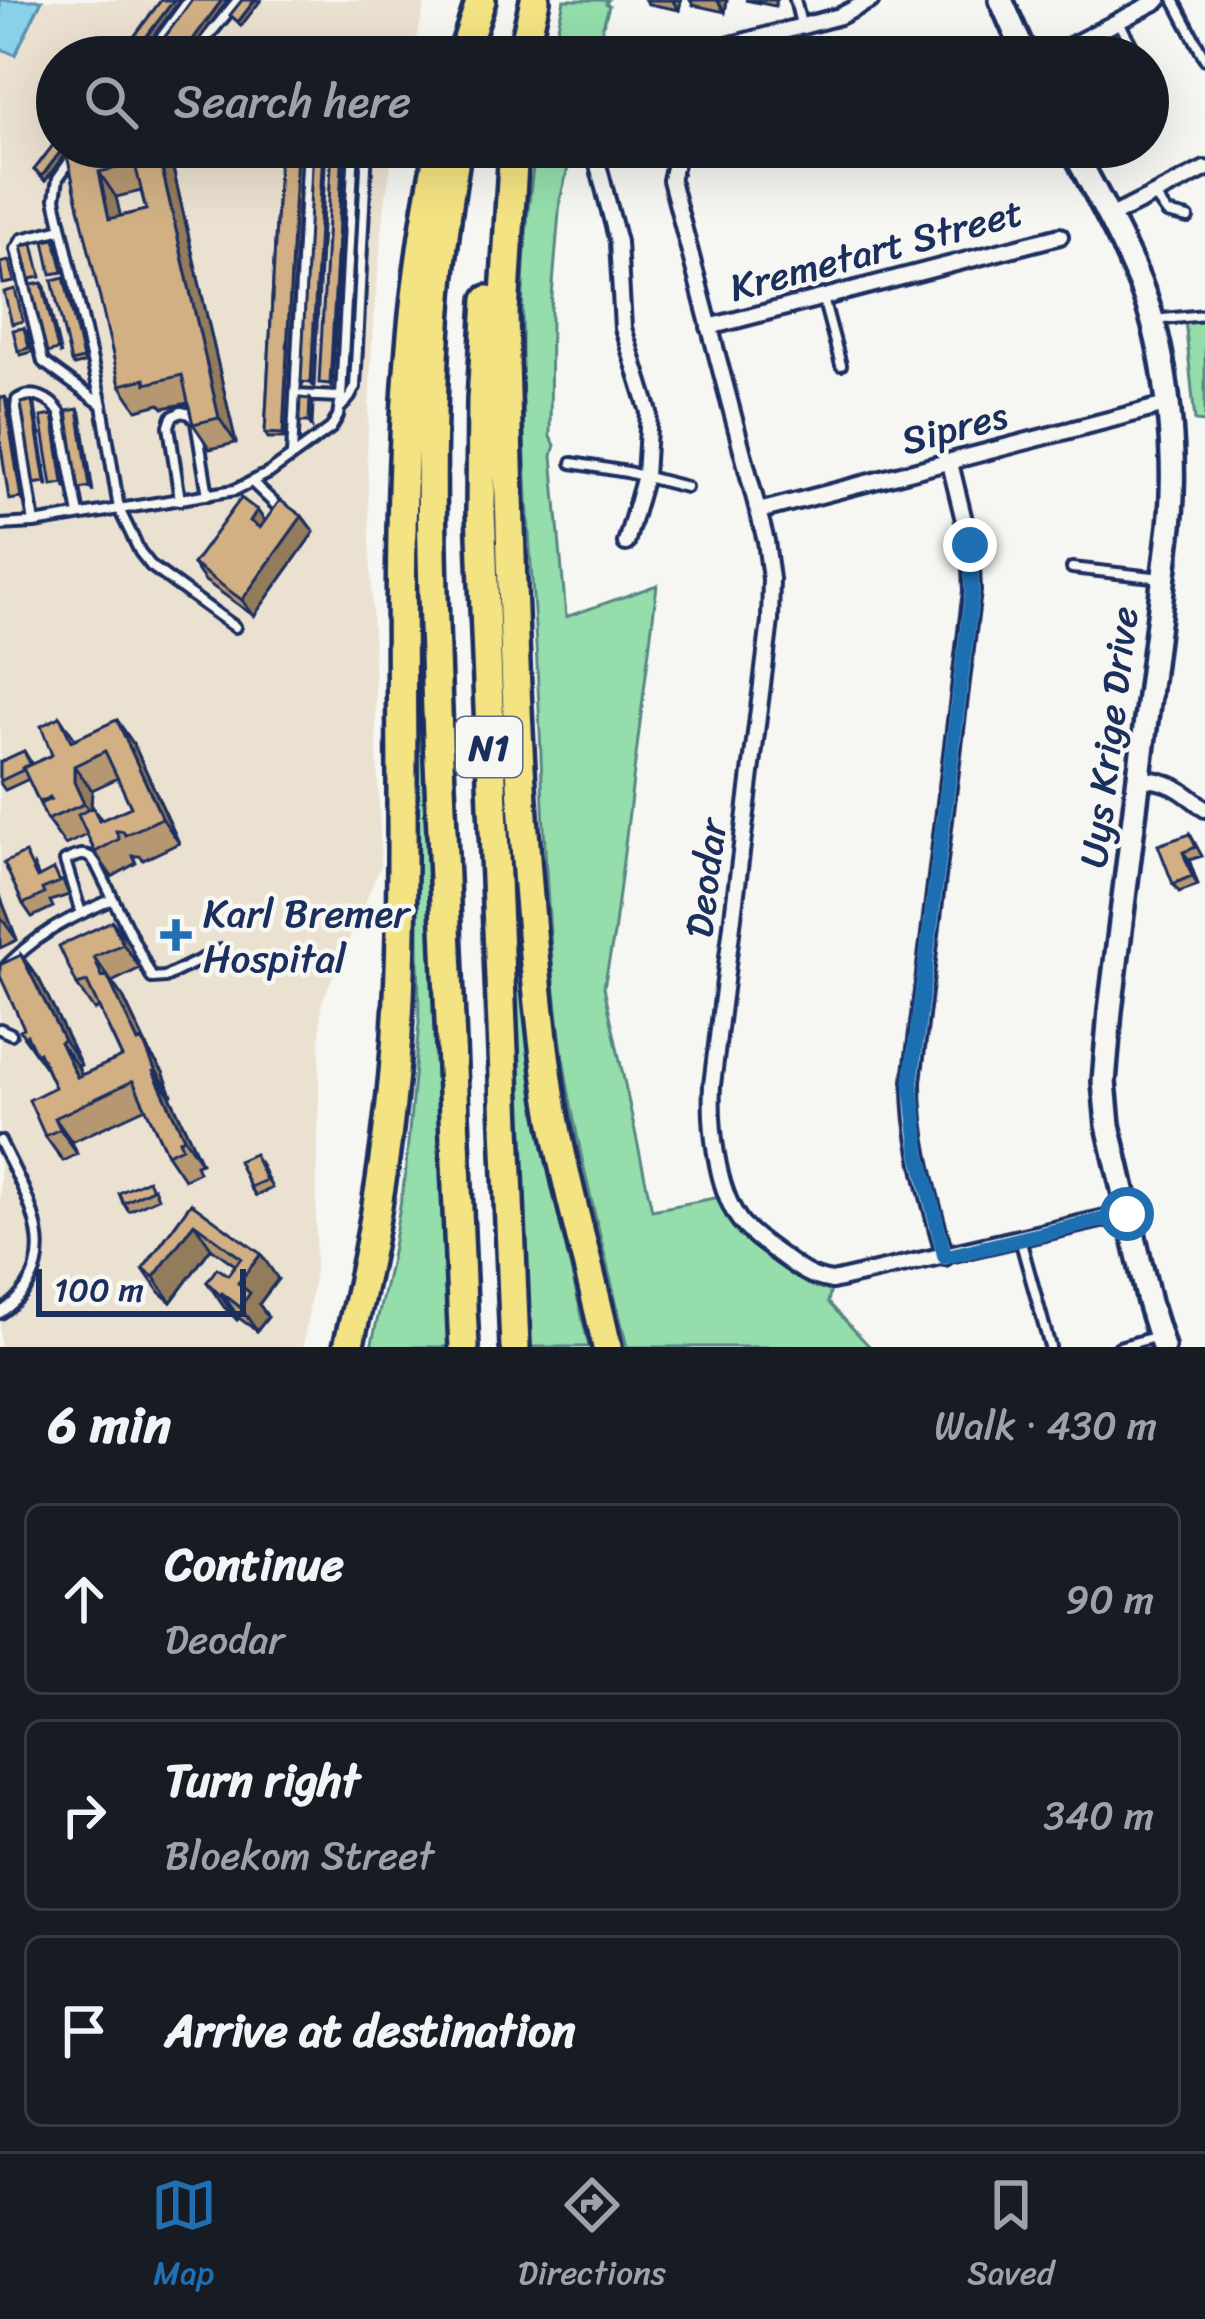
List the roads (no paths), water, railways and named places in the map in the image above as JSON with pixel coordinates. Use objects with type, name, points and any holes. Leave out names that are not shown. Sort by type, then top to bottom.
[{"type":"highway","points":[[470,36],[484,0]]},
{"type":"highway","points":[[478,36],[484,0]]},
{"type":"highway","points":[[527,36],[536,0]]},
{"type":"highway","points":[[348,1347],[382,1182],[396,1053],[400,546],[406,401],[414,311],[437,168]]},
{"type":"highway","name":"N1","points":[[455,168],[438,308],[430,516],[464,1347]]},
{"type":"highway","name":"N1","points":[[502,168],[488,289],[481,511],[515,1347]]},
{"type":"highway","points":[[513,168],[505,360],[533,956],[561,1153],[607,1347]]},
{"type":"street","points":[[764,36],[840,16],[871,0]]},
{"type":"street","points":[[1000,0],[1016,36]]},
{"type":"street","points":[[1089,36],[1159,0]]},
{"type":"street","points":[[599,168],[618,242],[623,328],[649,412],[645,476],[626,543]]},
{"type":"street","name":"Deodar","points":[[674,168],[671,180],[770,566],[771,608],[711,1101],[715,1145],[732,1206],[750,1231],[801,1271],[818,1279],[845,1280],[1127,1214]]},
{"type":"street","name":"Uys Krige Drive","points":[[1083,168],[1138,280],[1152,320],[1172,455],[1173,496],[1164,579],[1105,1060],[1108,1125],[1161,1341]]},
{"type":"street","points":[[1108,218],[1205,169]]},
{"type":"street","name":"Kremetart Street","points":[[709,327],[1060,236]]},
{"type":"street","name":"Sipres","points":[[759,511],[1166,405]]},
{"type":"street","points":[[945,1257],[919,1152],[911,1082],[972,592],[970,545],[950,463]]},
{"type":"street","points":[[1140,779],[1174,785],[1205,809]]},
{"type":"lane","points":[[162,36],[189,0]]},
{"type":"lane","points":[[208,36],[238,0]]},
{"type":"lane","points":[[795,0],[801,26]]},
{"type":"lane","points":[[1174,0],[1205,58]]},
{"type":"lane","points":[[1118,21],[1126,36]]},
{"type":"lane","points":[[66,168],[56,184],[55,199],[102,405],[119,509],[151,566],[235,627]]},
{"type":"lane","points":[[292,456],[307,168]]},
{"type":"lane","points":[[0,525],[180,500],[253,483],[331,428],[340,402],[353,168]]},
{"type":"lane","points":[[295,394],[340,402],[355,387],[366,168]]},
{"type":"lane","points":[[1154,195],[1167,213],[1188,218]]},
{"type":"lane","points":[[62,229],[22,239],[16,249],[44,362],[102,405]]},
{"type":"lane","points":[[822,297],[841,365]]},
{"type":"lane","points":[[1152,320],[1205,315]]},
{"type":"lane","points":[[34,523],[16,408],[17,400],[26,395],[52,403],[60,413],[79,515]]},
{"type":"lane","points":[[180,500],[169,425],[181,412],[196,422],[208,495]]},
{"type":"lane","points":[[572,463],[686,487]]},
{"type":"lane","points":[[253,483],[279,509],[278,523]]},
{"type":"lane","points":[[1072,568],[1164,579]]},
{"type":"lane","points":[[81,913],[65,861],[86,854],[94,859],[152,978],[165,977],[221,950]]},
{"type":"lane","points":[[0,973],[40,934],[113,899]]},
{"type":"lane","points":[[0,1029],[11,1034]]},
{"type":"lane","points":[[0,1141],[32,1208],[39,1246],[30,1284],[0,1313]]},
{"type":"lane","points":[[1020,1239],[1049,1347]]},
{"type":"lane","points":[[1119,1347],[1161,1341]]},
{"type":"water","points":[[0,0],[42,0],[15,55],[0,48]]},
{"type":"place","name":"Karl Bremer Hospital","points":[[176,935]]}]
